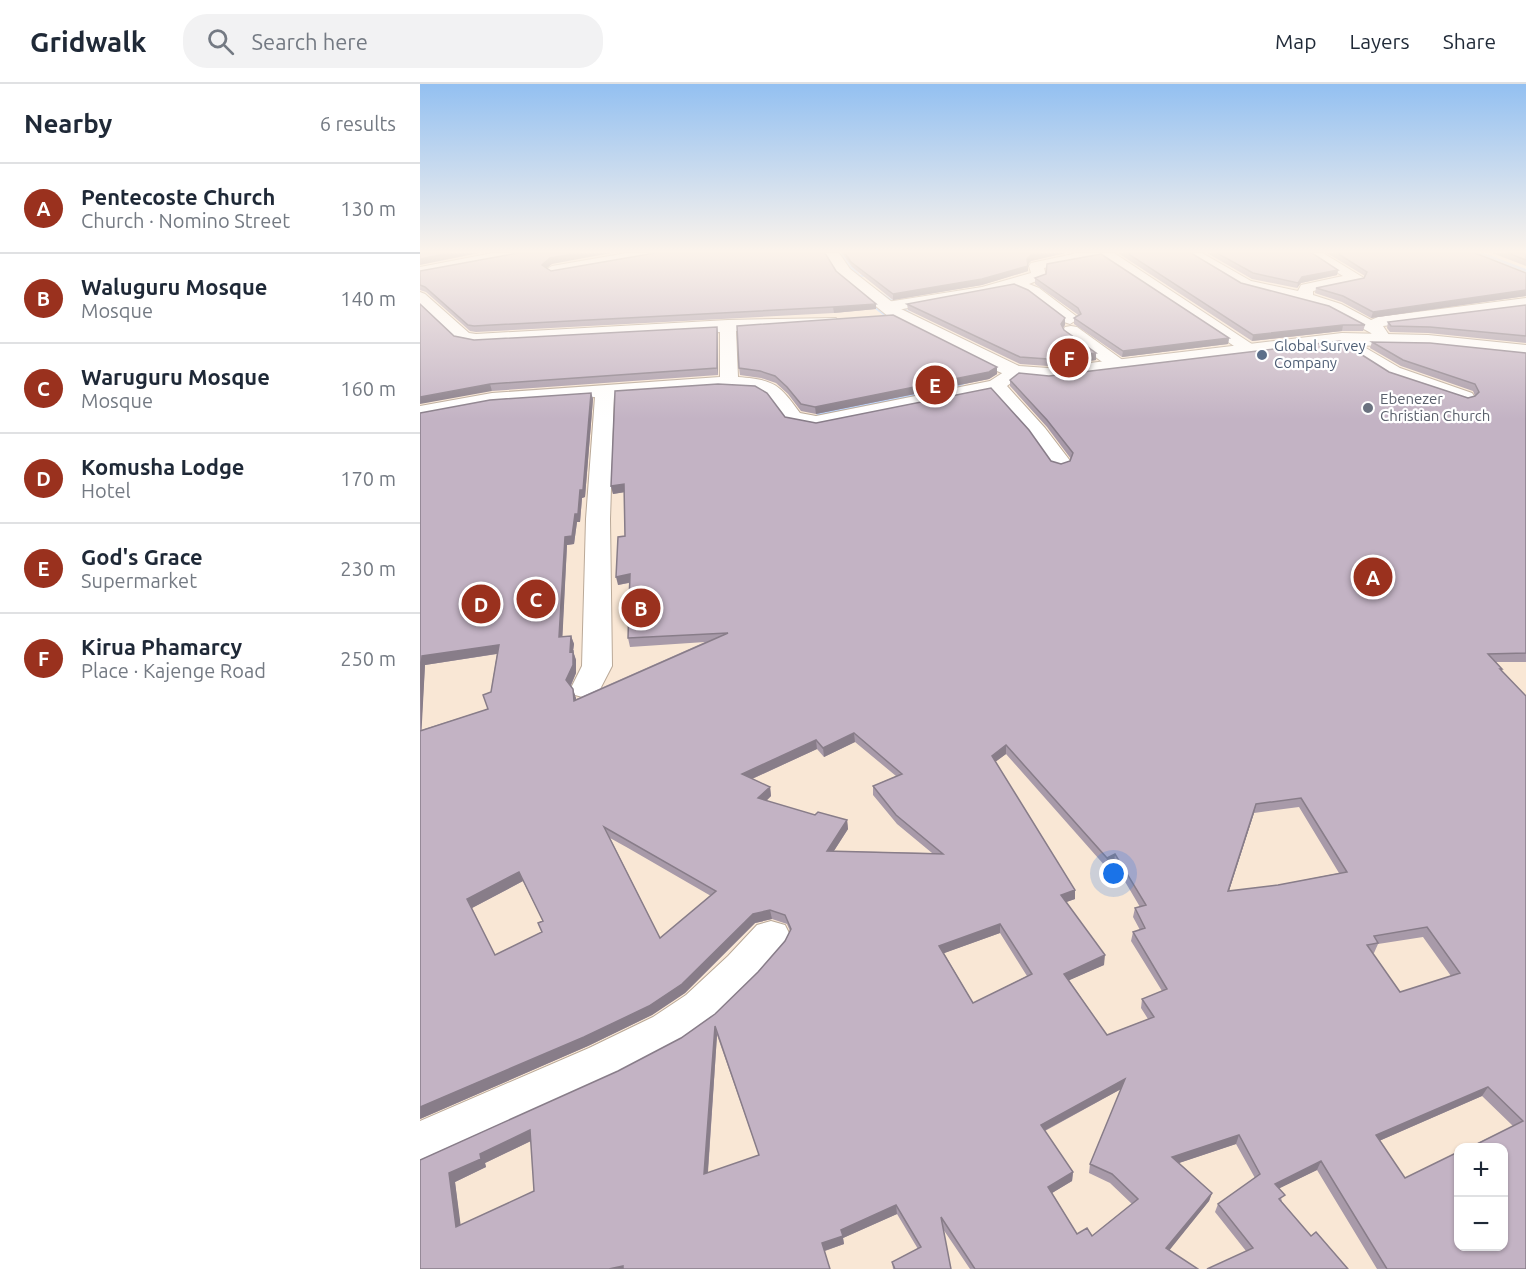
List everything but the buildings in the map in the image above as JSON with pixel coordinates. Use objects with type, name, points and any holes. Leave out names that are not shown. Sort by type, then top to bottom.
[{"type":"street","points":[[432,308],[464,337],[476,339],[845,320]]},
{"type":"street","points":[[883,308],[1016,372],[1048,374],[1380,334],[1526,351]]},
{"type":"street","points":[[887,312],[905,308]]},
{"type":"street","points":[[1052,308],[1118,366]]},
{"type":"street","points":[[1187,308],[1249,348]]},
{"type":"street","points":[[1337,308],[1380,334]]},
{"type":"street","points":[[1380,334],[1375,326],[1378,322],[1483,308]]},
{"type":"street","points":[[728,325],[729,382]]},
{"type":"street","points":[[1342,339],[1394,372],[1465,397]]},
{"type":"street","points":[[420,412],[492,399],[729,382],[765,386],[773,390],[793,418],[816,422],[996,385],[1016,372]]},
{"type":"street","points":[[996,385],[1038,432],[1060,462]]},
{"type":"street","points":[[586,688],[597,666],[598,519],[605,391]]},
{"type":"street","points":[[420,1145],[605,1063],[668,1032],[701,1008],[743,968],[771,937]]},
{"type":"waterway","points":[[878,308],[894,321]]},
{"type":"waterway","points":[[902,308],[920,320]]},
{"type":"waterway","points":[[1377,317],[1428,311]]},
{"type":"waterway","points":[[819,414],[949,388],[974,379]]},
{"type":"place","name":"Global Survey Company","points":[[1262,355]]},
{"type":"place","name":"Kirua Phamarcy","points":[[1069,358]]},
{"type":"place","name":"God's Grace","points":[[935,385]]},
{"type":"place","name":"Ebenezer Christian Church","points":[[1368,408]]},
{"type":"place","name":"Pentecoste Church","points":[[1373,577]]},
{"type":"place","name":"Waruguru Mosque","points":[[536,599]]},
{"type":"place","name":"Komusha Lodge","points":[[481,604]]},
{"type":"place","name":"Waluguru Mosque","points":[[641,608]]}]
